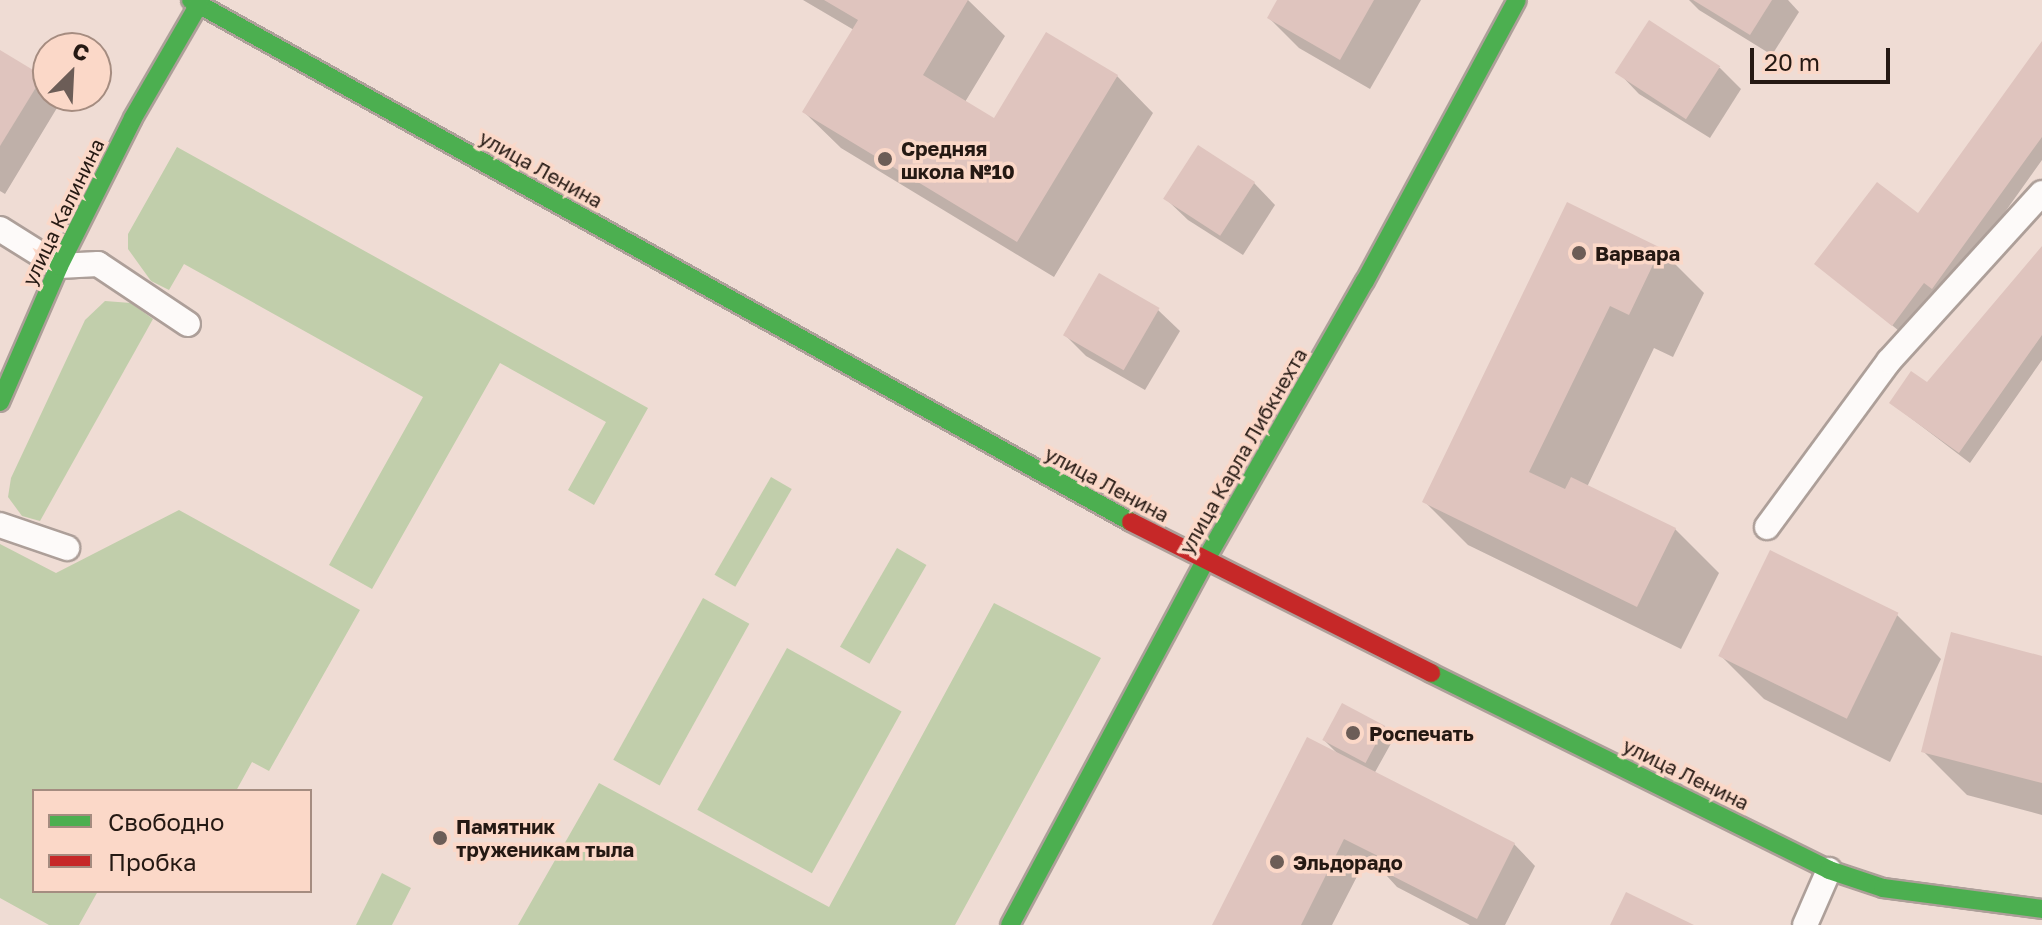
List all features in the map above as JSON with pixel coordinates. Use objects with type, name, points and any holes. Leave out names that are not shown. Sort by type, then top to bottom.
[{"type":"main road","name":"улица Карла Либкнехта","points":[[1010,925],[1205,561],[1365,281],[1517,0]]},
{"type":"main road","name":"улица Ленина","points":[[195,2],[1080,495],[1205,561],[1829,870],[1883,888],[2042,909]]},
{"type":"main road","name":"улица Калинина","points":[[0,402],[59,266],[195,2]]},
{"type":"lane","points":[[1767,527],[1889,361],[2042,193]]},
{"type":"lane","points":[[0,229],[59,266],[98,264],[188,324]]},
{"type":"lane","points":[[0,525],[67,548]]},
{"type":"lane","points":[[1805,925],[1829,870]]},
{"type":"green space","points":[[177,147],[648,408],[594,505],[568,490],[606,422],[500,363],[372,589],[329,565],[423,397],[184,264],[169,290],[151,281],[128,249],[128,234]]},
{"type":"green space","points":[[105,301],[131,303],[153,319],[40,521],[22,516],[8,497],[11,478],[85,320]]},
{"type":"green space","points":[[771,477],[792,489],[735,587],[714,575]]},
{"type":"green space","points":[[179,510],[360,610],[269,771],[252,762],[237,789],[32,789],[32,893],[97,893],[79,925],[49,925],[0,898],[0,544],[56,573]]},
{"type":"green space","points":[[897,548],[926,565],[869,664],[840,647]]},
{"type":"green space","points":[[703,598],[749,624],[660,785],[613,760]]},
{"type":"green space","points":[[994,603],[1101,658],[955,925],[518,925],[599,783],[829,907]]},
{"type":"green space","points":[[787,648],[902,712],[812,873],[697,810]]},
{"type":"green space","points":[[382,873],[411,888],[392,925],[356,925]]},
{"type":"building","points":[[824,0],[968,0],[923,75],[994,118],[1046,32],[1118,75],[1017,242],[802,112],[858,20]]},
{"type":"building","points":[[1277,0],[1374,0],[1340,60],[1267,18]]},
{"type":"building","points":[[1693,0],[1772,0],[1750,35]]},
{"type":"building","points":[[1649,20],[1720,66],[1686,119],[1615,73]]},
{"type":"building","points":[[2042,41],[2042,137],[1932,289],[1924,283],[1892,326],[1814,264],[1877,182],[1918,213]]},
{"type":"building","points":[[0,50],[32,69],[32,94],[0,146]]},
{"type":"building","points":[[1198,145],[1255,182],[1220,236],[1163,199]]},
{"type":"building","points":[[1567,202],[1661,248],[1629,315],[1610,306],[1529,472],[1565,489],[1571,477],[1676,528],[1637,607],[1422,502]]},
{"type":"building","points":[[2042,246],[2042,335],[1959,453],[1889,403],[1911,371],[1927,382]]},
{"type":"building","points":[[1099,273],[1160,308],[1124,370],[1063,335]]},
{"type":"building","points":[[1770,550],[1899,613],[1847,719],[1718,656]]},
{"type":"building","points":[[1951,632],[2042,656],[2042,783],[1921,752]]},
{"type":"building","name":"Роспечать","points":[[1342,703],[1385,726],[1366,763],[1322,740]]},
{"type":"building","points":[[1307,737],[1515,843],[1477,919],[1373,866],[1378,856],[1344,839],[1301,925],[1212,925]]},
{"type":"building","points":[[1626,892],[1694,925],[1610,925]]},
{"type":"traffic: fast","points":[[191,0],[1131,522]]},
{"type":"traffic: fast","points":[[1205,561],[1365,281],[1517,0]]},
{"type":"traffic: fast","points":[[0,402],[59,266],[133,118],[199,4]]},
{"type":"traffic: fast","points":[[1010,925],[1205,561]]},
{"type":"traffic: fast","points":[[1431,673],[1829,870],[1883,888],[2042,909]]},
{"type":"traffic: jam","points":[[1131,522],[1431,673]]},
{"type":"place","name":"Средняя школа №10","points":[[885,159]]},
{"type":"place","name":"Варвара","points":[[1579,253]]},
{"type":"place","name":"Роспечать","points":[[1353,733]]},
{"type":"place","name":"Памятник труженикам тыла","points":[[440,838]]},
{"type":"place","name":"Эльдорадо","points":[[1277,862]]}]
